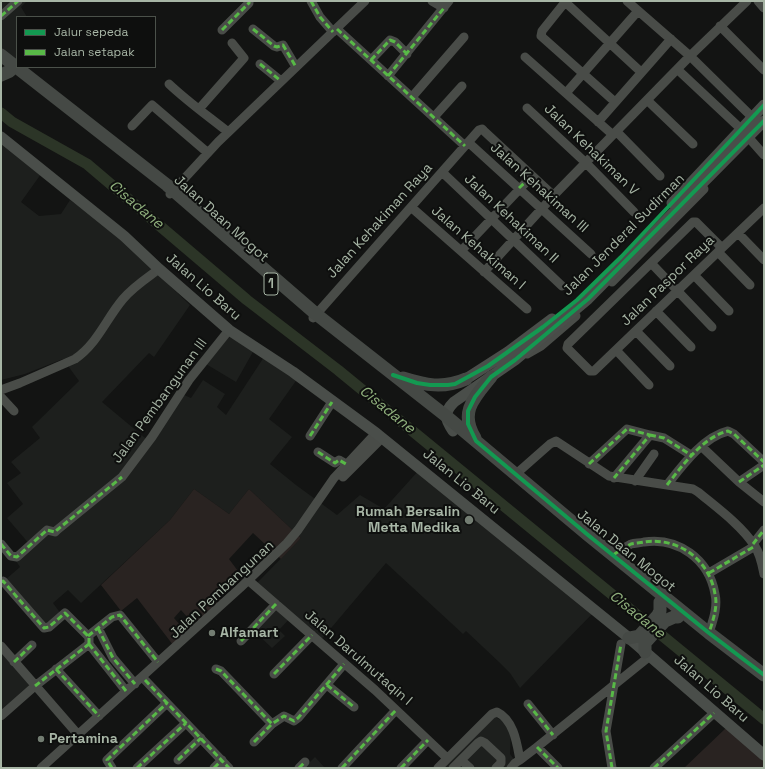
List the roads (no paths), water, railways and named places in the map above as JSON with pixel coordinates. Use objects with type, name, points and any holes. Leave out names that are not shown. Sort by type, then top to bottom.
[{"type":"highway","name":"Jalan Daan Mogot","points":[[1,55],[16,64]]},
{"type":"highway","name":"Jalan Daan Mogot","points":[[4,70],[172,192]]},
{"type":"highway","name":"Jalan Daan Mogot","points":[[26,70],[244,252],[314,316],[453,431],[613,555],[762,676]]},
{"type":"highway","name":"Jalan Daan Mogot","points":[[314,316],[393,375],[476,441],[661,612],[678,617],[762,676]]},
{"type":"highway","points":[[393,375],[417,383],[441,385],[455,384],[466,379]]},
{"type":"highway","points":[[476,441],[468,424],[468,411],[475,397],[491,377]]},
{"type":"highway","points":[[638,645],[661,612],[678,617]]},
{"type":"main road","name":"Jalan Jenderal Sudirman","points":[[446,416],[448,409],[454,402],[515,360],[588,299],[625,263],[719,166],[744,133],[752,117],[764,105]]},
{"type":"main road","name":"Jalan Jenderal Sudirman","points":[[466,379],[508,352],[577,300],[744,133],[764,121]]},
{"type":"main road","name":"Jalan Lio Baru","points":[[1,137],[124,236],[159,269],[229,330],[293,372],[379,435],[638,645],[714,713],[764,755]]},
{"type":"main road","name":"Jalan Daan Mogot","points":[[446,416],[453,431]]},
{"type":"street","points":[[1,16],[18,1]]},
{"type":"street","points":[[222,30],[249,4],[249,1]]},
{"type":"street","name":"Jalan Kehakiman III","points":[[311,1],[320,17],[371,60],[434,117],[542,208],[591,254]]},
{"type":"street","points":[[172,192],[228,132],[365,1]]},
{"type":"street","points":[[388,76],[447,4],[432,1]]},
{"type":"street","points":[[615,102],[541,36],[542,31],[565,1],[641,72]]},
{"type":"street","points":[[627,1],[690,56],[752,117]]},
{"type":"street","points":[[484,272],[542,208],[677,69],[747,1]]},
{"type":"street","points":[[758,1],[764,8]]},
{"type":"street","points":[[566,93],[638,11]]},
{"type":"street","points":[[720,26],[764,70]]},
{"type":"street","points":[[253,29],[274,46],[277,47],[283,45],[296,67]]},
{"type":"street","points":[[412,97],[464,37]]},
{"type":"street","points":[[598,122],[671,39]]},
{"type":"street","points":[[371,60],[390,40],[396,42],[407,54]]},
{"type":"street","points":[[199,109],[244,58],[232,43]]},
{"type":"street","points":[[525,57],[598,122],[615,133],[660,176]]},
{"type":"street","points":[[260,64],[281,81]]},
{"type":"street","points":[[677,69],[744,133],[764,155]]},
{"type":"street","points":[[169,84],[185,99],[228,132]]},
{"type":"street","points":[[434,117],[462,86]]},
{"type":"street","points":[[647,100],[693,144]]},
{"type":"street","points":[[132,126],[152,105],[208,153]]},
{"type":"street","name":"Jalan Kehakiman V","points":[[527,108],[586,163],[634,212]]},
{"type":"street","name":"Jalan Kehakiman Raya","points":[[314,316],[479,130],[484,130],[532,176]]},
{"type":"street","name":"Jalan Kehakiman II","points":[[442,172],[562,286]]},
{"type":"street","points":[[461,251],[532,176],[554,196]]},
{"type":"street","name":"Jalan Kehakiman I","points":[[411,207],[526,309]]},
{"type":"street","name":"Jalan Paspor Raya","points":[[651,262],[567,346],[567,348],[590,371],[594,371],[738,233],[762,214]]},
{"type":"street","points":[[712,327],[651,262],[694,222],[750,285]]},
{"type":"street","points":[[738,233],[764,260]]},
{"type":"street","points":[[1,390],[75,359],[82,354],[93,343],[124,297],[159,269]]},
{"type":"street","points":[[694,275],[729,311]]},
{"type":"street","points":[[656,311],[691,347]]},
{"type":"street","name":"Jalan Pembangunan III","points":[[1,544],[11,556],[18,557],[47,530],[55,532],[122,477],[152,437],[189,380],[229,330]]},
{"type":"street","points":[[636,331],[670,366]]},
{"type":"street","points":[[616,350],[649,385]]},
{"type":"street","points":[[1,397],[14,411]]},
{"type":"street","points":[[310,436],[332,402]]},
{"type":"street","points":[[589,464],[627,429],[664,438],[691,454]]},
{"type":"street","points":[[667,485],[691,454],[722,432],[728,431],[734,434],[764,462]]},
{"type":"street","name":"Jalan Pembangunan","points":[[66,748],[145,680],[250,581],[298,530],[346,464],[379,435]]},
{"type":"street","name":"Jalan Pembangunan","points":[[80,736],[99,716],[158,662],[293,544],[344,475],[379,435]]},
{"type":"street","points":[[614,478],[650,435]]},
{"type":"street","points":[[518,480],[553,442],[556,441],[564,445],[604,474],[614,478],[688,488],[698,492],[738,527],[754,545],[760,558],[764,574]]},
{"type":"street","points":[[702,446],[740,482],[764,502]]},
{"type":"street","points":[[318,452],[335,463],[339,460],[346,464]]},
{"type":"street","points":[[635,481],[654,454]]},
{"type":"street","points":[[740,482],[764,465]]},
{"type":"street","points":[[709,573],[754,545],[764,530]]},
{"type":"street","points":[[613,555],[632,544],[655,540],[677,545],[696,557],[709,573],[716,595],[715,614],[709,633]]},
{"type":"street","points":[[1,582],[3,581],[44,628],[49,627],[65,613],[89,640],[126,691]]},
{"type":"street","name":"Jalan Darulmutaqin I","points":[[250,581],[396,710],[447,758]]},
{"type":"street","points":[[241,641],[276,604]]},
{"type":"street","points":[[1,716],[89,640],[98,628],[112,617],[120,615],[158,662]]},
{"type":"street","points":[[98,628],[113,658],[134,684]]},
{"type":"street","points":[[274,674],[312,636]]},
{"type":"street","points":[[14,662],[32,645]]},
{"type":"street","points":[[612,768],[606,731],[614,686],[638,645]]},
{"type":"street","points":[[511,768],[515,763],[553,735],[614,686],[638,645]]},
{"type":"street","points":[[1,646],[80,736]]},
{"type":"street","points":[[254,742],[272,724],[284,716],[294,721],[298,718],[344,664]]},
{"type":"street","points":[[56,669],[99,716]]},
{"type":"street","points":[[216,669],[220,671],[272,724]]},
{"type":"street","points":[[145,680],[229,768]]},
{"type":"street","points":[[327,685],[354,706]]},
{"type":"street","points":[[112,768],[107,760],[167,703]]},
{"type":"street","points":[[528,704],[553,735]]},
{"type":"street","points":[[342,768],[396,710]]},
{"type":"street","points":[[438,768],[492,714],[497,712],[502,714],[511,726],[520,760]]},
{"type":"street","points":[[654,768],[714,713]]},
{"type":"street","points":[[137,768],[186,723]]},
{"type":"street","points":[[178,760],[201,738]]},
{"type":"street","points":[[401,768],[428,740]]},
{"type":"street","points":[[453,768],[479,742],[483,741],[501,758],[501,763],[496,768]]},
{"type":"street","points":[[537,747],[558,768]]},
{"type":"street","points":[[41,768],[66,748]]},
{"type":"street","points":[[48,768],[66,748]]},
{"type":"street","points":[[214,768],[222,760]]},
{"type":"street","points":[[461,760],[470,768]]},
{"type":"waterway","name":"Cisadane","points":[[1,113],[12,122],[87,164],[247,300],[338,370],[764,719]]},
{"type":"place","name":"Rumah Bersalin Metta Medika","points":[[469,520]]},
{"type":"place","name":"Alfamart","points":[[212,633]]},
{"type":"place","name":"Pertamina","points":[[41,739]]}]
